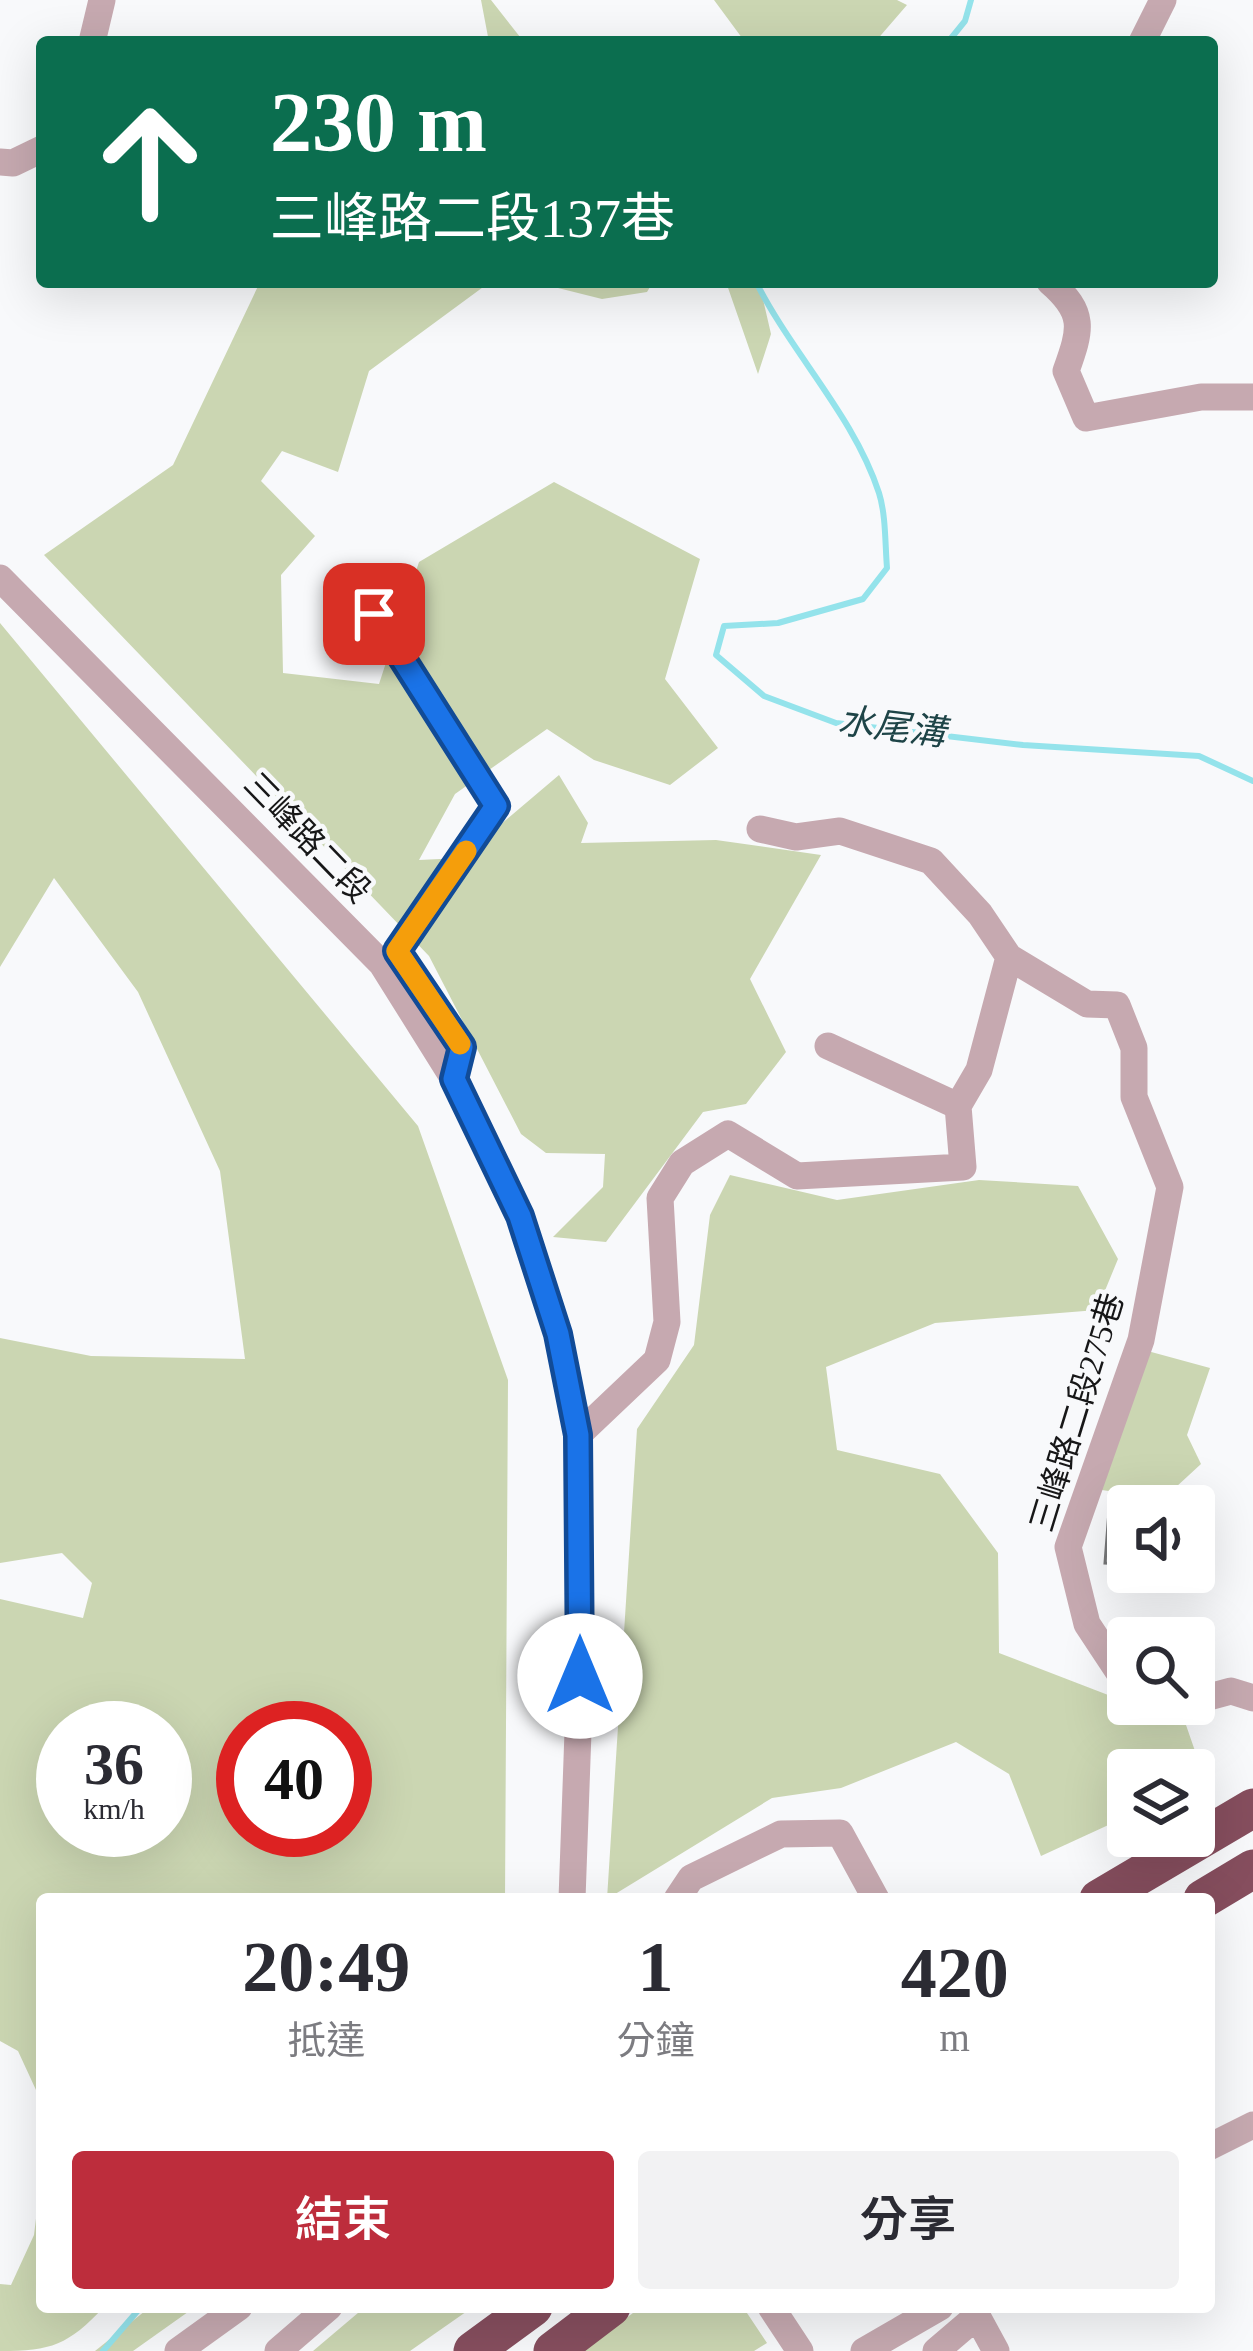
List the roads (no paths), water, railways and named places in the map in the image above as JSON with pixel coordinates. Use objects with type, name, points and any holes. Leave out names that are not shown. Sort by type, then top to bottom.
[{"type":"highway","points":[[1109,1893],[1253,1808]]},
{"type":"highway","points":[[473,2351],[525,2313]]},
{"type":"highway","points":[[553,2351],[603,2313]]},
{"type":"street","points":[[93,36],[102,0]]},
{"type":"street","points":[[1145,36],[1163,0]]},
{"type":"street","points":[[0,162],[13,163],[36,152]]},
{"type":"street","points":[[1057,288],[1072,301],[1079,333],[1066,371],[1086,418],[1201,397],[1253,397]]},
{"type":"street","name":"三峰路二段","points":[[0,578],[382,964],[454,1079],[520,1216],[558,1334],[578,1435],[580,1676],[572,1893]]},
{"type":"street","points":[[374,614],[496,806],[397,951],[462,1047],[454,1079]]},
{"type":"street","points":[[578,1435],[656,1360],[667,1322],[661,1198],[682,1163],[728,1134],[797,1176],[962,1167],[958,1106],[980,1070],[1009,957],[980,914],[931,861],[840,831],[796,837],[760,829]]},
{"type":"street","name":"三峰路二段275巷","points":[[1009,957],[1087,1004],[1117,1005],[1134,1048],[1133,1097],[1170,1187],[1141,1340],[1068,1547],[1087,1624],[1107,1654]]},
{"type":"street","points":[[828,1046],[958,1106]]},
{"type":"street","points":[[1215,1695],[1231,1691],[1253,1698]]},
{"type":"street","points":[[681,1893],[691,1879],[781,1834],[840,1833],[873,1893]]},
{"type":"street","points":[[1215,2144],[1253,2125]]},
{"type":"street","points":[[178,2351],[230,2313]]},
{"type":"street","points":[[278,2351],[321,2313]]},
{"type":"street","points":[[775,2313],[798,2350]]},
{"type":"street","points":[[864,2351],[930,2313]]},
{"type":"street","points":[[936,2351],[977,2315],[996,2351]]},
{"type":"waterway","name":"水尾溝","points":[[953,36],[965,21],[971,0]]},
{"type":"waterway","name":"水尾溝","points":[[760,288],[868,465],[881,502],[887,568],[863,599],[778,623],[724,626],[716,655],[764,696],[836,723],[1023,745],[1199,756],[1253,781]]},
{"type":"waterway","points":[[103,2351],[136,2313]]}]
